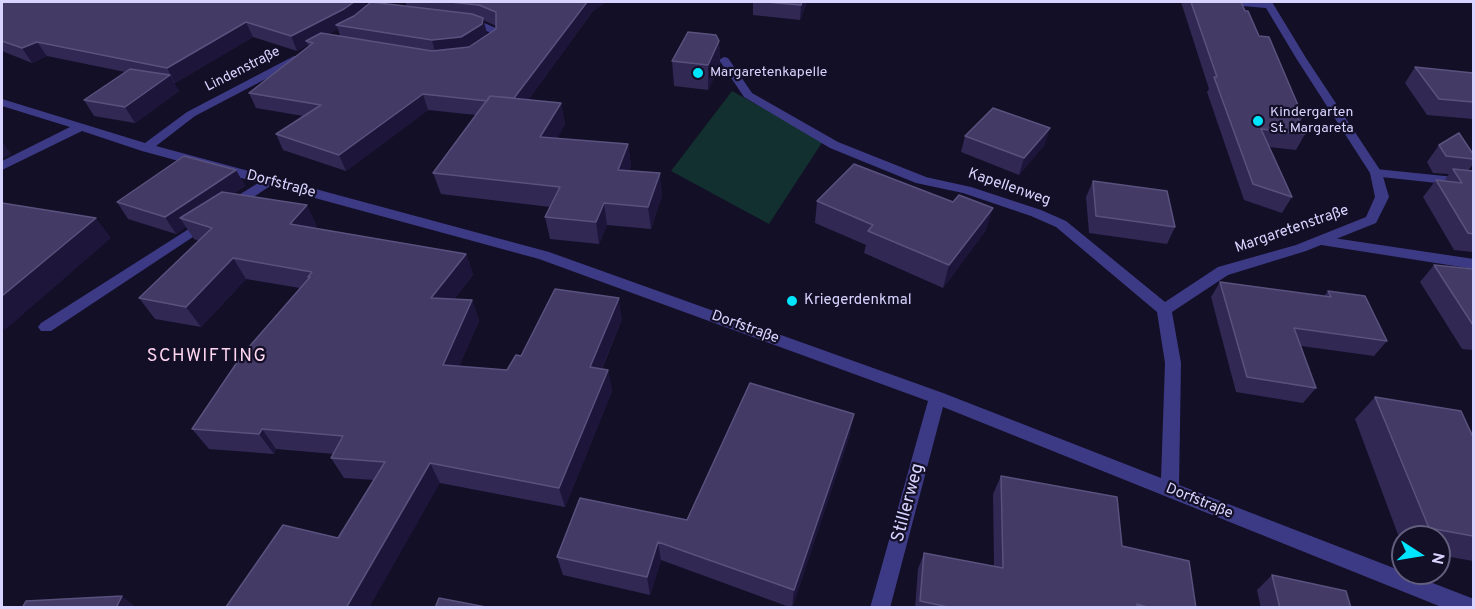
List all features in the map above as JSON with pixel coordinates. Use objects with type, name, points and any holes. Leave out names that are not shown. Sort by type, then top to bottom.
[{"type":"street","points":[[1231,2],[1269,3]]},
{"type":"street","name":"Margaretenstraße","points":[[1164,310],[1223,271],[1320,241],[1371,220],[1382,196],[1376,172],[1301,58],[1269,3]]},
{"type":"street","points":[[455,21],[478,24],[494,31],[493,42],[477,52]]},
{"type":"street","name":"Lindenstraße","points":[[146,148],[191,114],[310,52]]},
{"type":"street","name":"Kapellenweg","points":[[724,60],[748,95],[834,145],[921,180],[976,193],[1061,224],[1164,310]]},
{"type":"street","name":"Dorfstraße","points":[[2,102],[146,148],[544,255],[937,398],[1470,608]]},
{"type":"street","points":[[2,166],[78,128]]},
{"type":"street","points":[[1376,172],[1473,183]]},
{"type":"street","points":[[46,327],[268,181]]},
{"type":"street","points":[[1320,241],[1473,264]]},
{"type":"street","points":[[1164,310],[1173,363],[1170,490]]},
{"type":"street","name":"Stillerweg","points":[[880,608],[937,398]]},
{"type":"green space","points":[[732,91],[823,141],[769,224],[671,171]]},
{"type":"building","points":[[2,2],[354,2],[291,36],[246,22],[167,68],[37,42],[22,48],[2,41]]},
{"type":"building","points":[[371,2],[472,14],[483,18],[482,24],[461,37],[432,40],[336,25],[354,16]]},
{"type":"building","points":[[450,2],[587,2],[514,98],[490,96],[487,101],[423,94],[339,155],[276,134],[321,105],[249,93],[313,43],[306,41],[321,33],[432,51],[469,47],[496,29],[496,12],[479,5]]},
{"type":"building","points":[[766,2],[802,2],[801,5]]},
{"type":"building","points":[[1191,2],[1241,2],[1245,11],[1248,11],[1259,36],[1269,37],[1303,117],[1297,116],[1305,134],[1261,129],[1292,197],[1253,184],[1214,77],[1217,77]]},
{"type":"building","points":[[688,32],[716,35],[719,41],[708,65],[672,61]]},
{"type":"building","points":[[1415,67],[1473,73],[1473,102],[1439,99]]},
{"type":"building","points":[[130,69],[170,75],[125,107],[84,100]]},
{"type":"building","points":[[490,96],[561,103],[540,137],[628,144],[618,170],[660,173],[648,207],[604,203],[596,222],[545,217],[560,187],[433,173]]},
{"type":"building","points":[[993,108],[1050,128],[1024,158],[965,136]]},
{"type":"building","points":[[1459,133],[1473,154],[1473,159],[1446,156],[1439,145]]},
{"type":"building","points":[[184,156],[236,170],[165,217],[117,202]]},
{"type":"building","points":[[854,164],[953,202],[959,195],[993,208],[949,265],[868,231],[873,225],[817,201]]},
{"type":"building","points":[[1453,169],[1473,171],[1473,234],[1468,233],[1436,180],[1462,183]]},
{"type":"building","points":[[1093,181],[1167,191],[1175,227],[1096,216]]},
{"type":"building","points":[[222,192],[307,205],[290,224],[466,254],[431,298],[472,300],[443,365],[507,370],[516,355],[521,356],[555,289],[619,298],[590,367],[608,370],[559,488],[430,463],[346,608],[226,607],[283,525],[338,538],[385,462],[331,458],[343,436],[262,429],[259,434],[192,429],[242,355],[312,272],[233,258],[186,307],[139,298],[212,228],[180,218]]},
{"type":"building","points":[[2,203],[96,218],[2,296]]},
{"type":"building","points":[[1434,265],[1473,269],[1473,325]]},
{"type":"building","points":[[1220,282],[1331,297],[1328,291],[1365,296],[1387,341],[1294,328],[1316,388],[1247,377]]},
{"type":"building","points":[[750,383],[854,414],[794,590],[658,542],[647,577],[557,557],[580,498],[687,520]]},
{"type":"building","points":[[1375,397],[1461,411],[1473,437],[1473,536],[1451,532],[1451,525],[1428,525]]},
{"type":"building","points":[[1001,476],[1117,497],[1122,546],[1189,561],[1196,608],[1151,608],[1137,604],[1137,608],[953,608],[920,601],[924,553],[1003,568]]},
{"type":"building","points":[[1272,575],[1346,591],[1351,608],[1280,608]]},
{"type":"building","points":[[122,596],[116,608],[22,608],[26,601]]},
{"type":"building","points":[[439,598],[491,608],[435,608]]},
{"type":"place","name":"Margaretenkapelle","points":[[698,73]]},
{"type":"place","name":"Kindergarten St. Margareta","points":[[1258,121]]},
{"type":"place","name":"Kriegerdenkmal","points":[[792,301]]},
{"type":"district","name":"SCHWIFTING","points":[[207,357]]}]
